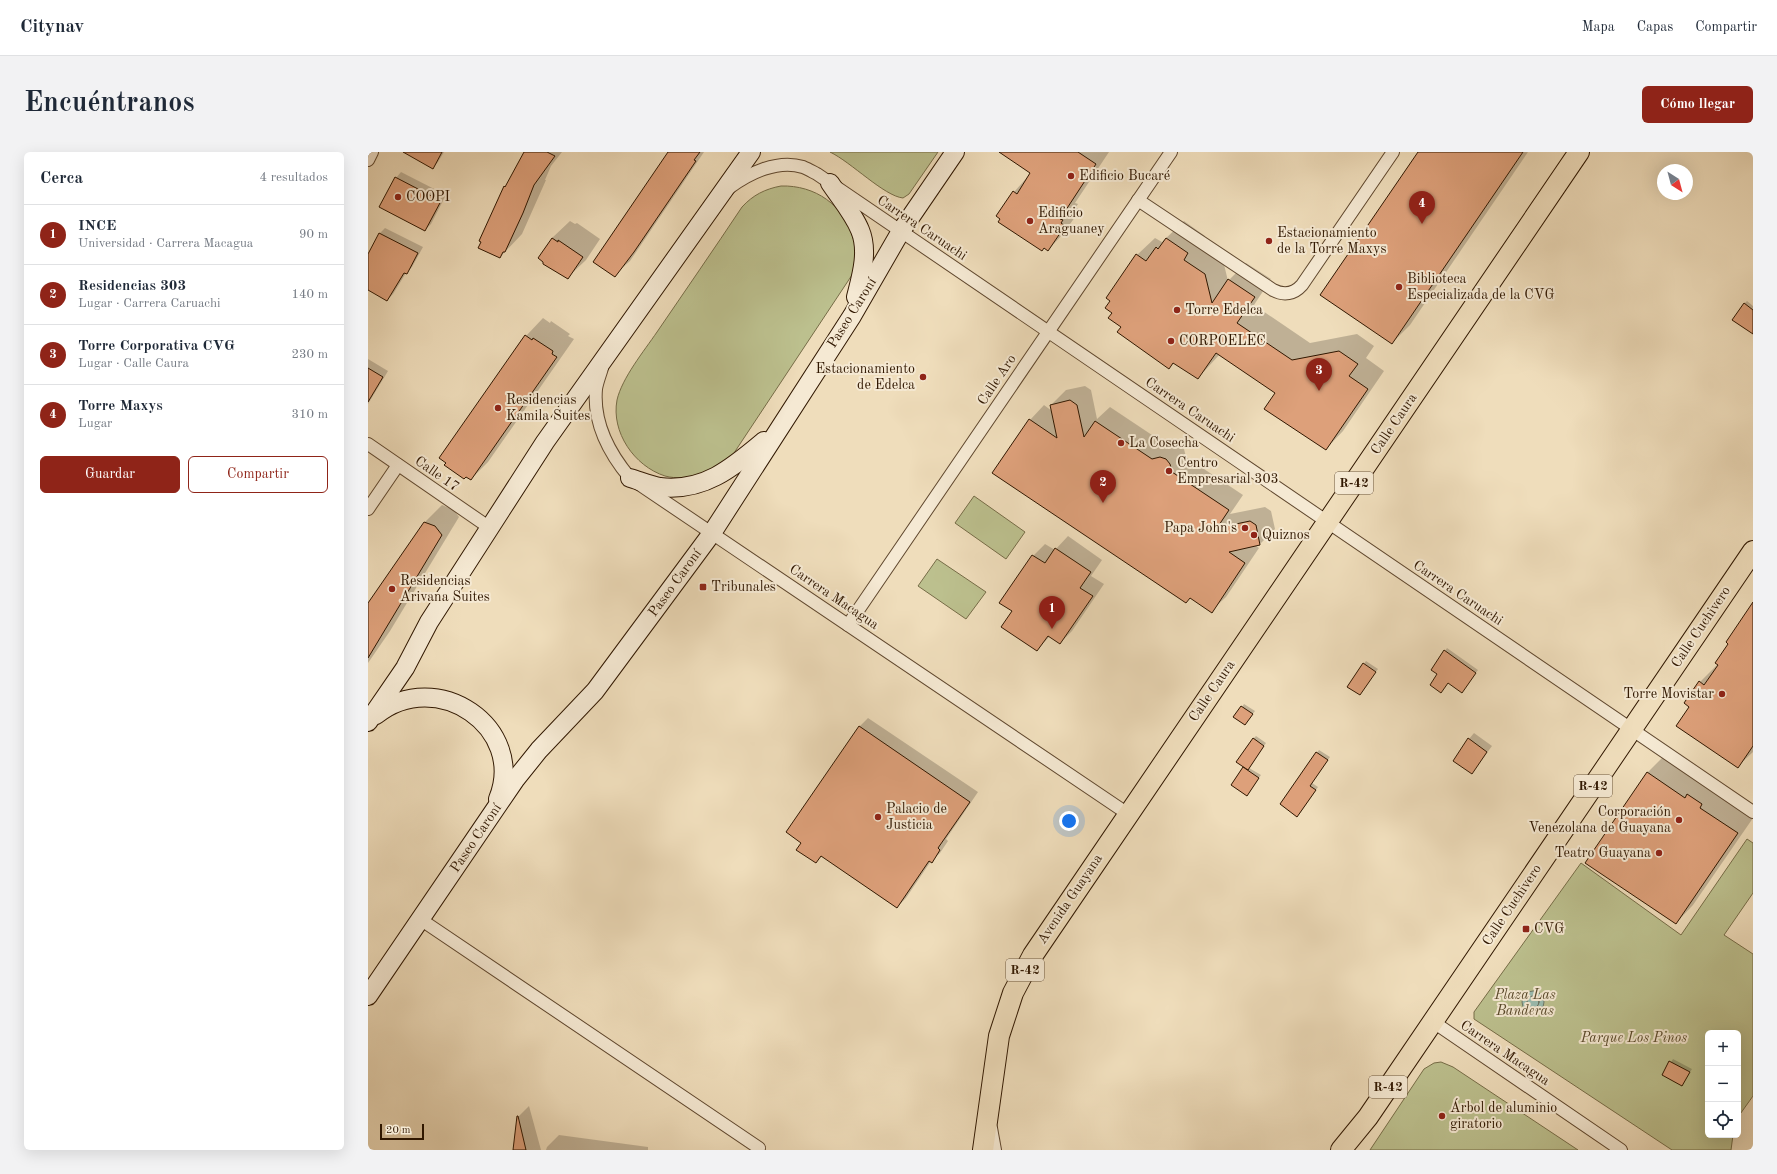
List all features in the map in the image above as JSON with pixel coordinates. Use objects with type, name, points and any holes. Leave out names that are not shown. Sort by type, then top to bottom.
[{"type":"main road","name":"Calle Caura","points":[[1128,814],[1579,152]]},
{"type":"main road","name":"Calle Cuchivero","points":[[1432,1022],[1753,551]]},
{"type":"main road","name":"Avenida Guayana","points":[[982,1150],[999,1036],[1013,993],[1048,931],[1128,814]]},
{"type":"main road","name":"R-42","points":[[1341,1150],[1368,1117],[1432,1022]]},
{"type":"street","points":[[368,160],[372,152]]},
{"type":"street","points":[[368,722],[405,668],[429,622],[545,442],[751,152]]},
{"type":"street","name":"Paseo Caroní","points":[[368,996],[515,780],[539,750],[595,691],[712,533],[852,316],[901,231],[955,152]]},
{"type":"street","name":"Calle Aro","points":[[848,625],[1171,152]]},
{"type":"street","points":[[1138,200],[1273,290],[1284,294],[1292,292],[1302,285],[1393,152]]},
{"type":"street","name":"Carrera Caruachi","points":[[720,195],[753,173],[772,167],[788,165],[803,167],[830,183],[1753,812]]},
{"type":"street","points":[[830,183],[853,216],[861,231],[864,249],[862,271],[852,316]]},
{"type":"street","name":"Carrera Macagua","points":[[604,359],[596,388],[596,409],[600,428],[619,465],[630,478],[1128,814]]},
{"type":"street","points":[[630,478],[658,486],[676,488],[694,486],[712,479],[734,466],[778,431]]},
{"type":"street","name":"Calle 17","points":[[368,444],[490,528]]},
{"type":"street","points":[[368,509],[398,465]]},
{"type":"street","points":[[368,722],[395,703],[408,698],[440,698],[455,702],[466,708],[479,718],[488,730],[497,743],[501,756],[503,783],[492,814]]},
{"type":"street","points":[[420,919],[759,1148],[758,1150]]},
{"type":"street","name":"Carrera Macagua","points":[[1432,1022],[1620,1150]]},
{"type":"street","points":[[989,1103],[995,1150]]},
{"type":"green space","points":[[830,152],[938,152],[909,194],[903,198],[895,196],[877,185],[848,163]]},
{"type":"green space","points":[[781,186],[805,189],[816,193],[826,199],[843,216],[849,226],[857,248],[854,272],[732,456],[718,467],[692,477],[674,478],[665,476],[654,471],[635,456],[621,435],[616,412],[617,400],[620,392],[634,365],[742,207],[750,199],[760,193]]},
{"type":"green space","points":[[974,496],[1025,532],[1006,559],[955,523]]},
{"type":"green space","points":[[937,559],[986,592],[966,619],[918,586]]},
{"type":"green space","name":"Parque Los Pinos","points":[[1747,839],[1753,843],[1753,893],[1724,935],[1753,954],[1753,1096],[1741,1113],[1741,1030],[1705,1030],[1705,1138],[1733,1138],[1731,1150],[1672,1150],[1474,1019],[1474,1012],[1581,863],[1681,935]]},
{"type":"green space","points":[[1441,1062],[1453,1067],[1578,1150],[1370,1150],[1424,1069],[1434,1063]]},
{"type":"water","points":[[1533,991],[1537,992],[1543,998],[1543,1006],[1537,1012],[1533,1013],[1529,1012],[1523,1006],[1522,1002],[1523,998],[1529,992]]},
{"type":"building","points":[[403,152],[442,152],[433,169]]},
{"type":"building","points":[[524,152],[547,152],[555,156],[534,185],[505,252],[503,252],[500,258],[478,248],[481,242],[479,241],[504,186],[505,187]]},
{"type":"building","points":[[668,152],[700,152],[694,160],[696,161],[634,252],[615,277],[593,262]]},
{"type":"building","points":[[999,152],[1078,152],[1096,164],[1060,219],[1063,220],[1061,223],[1065,226],[1048,251],[1044,248],[1042,251],[998,222],[1000,219],[996,216],[1013,191],[1017,194],[1030,173]]},
{"type":"building","points":[[1418,152],[1523,152],[1392,344],[1320,295]]},
{"type":"building","points":[[395,177],[441,201],[425,231],[379,207]]},
{"type":"building","points":[[379,233],[418,253],[407,274],[404,273],[387,301],[368,290],[368,254]]},
{"type":"building","points":[[552,238],[558,242],[558,240],[583,257],[568,279],[543,264],[543,262],[538,258]]},
{"type":"building","points":[[1166,238],[1188,253],[1184,260],[1205,274],[1212,303],[1228,279],[1255,297],[1237,323],[1292,360],[1339,351],[1358,364],[1349,376],[1368,389],[1326,450],[1264,409],[1275,393],[1216,353],[1198,379],[1173,363],[1169,369],[1117,332],[1121,327],[1108,318],[1112,313],[1105,308],[1110,301],[1106,298],[1136,254],[1146,261],[1156,247],[1158,249]]},
{"type":"building","points":[[1744,303],[1753,310],[1753,334],[1732,320]]},
{"type":"building","name":"Residencias Kamila Suites","points":[[525,335],[532,340],[533,338],[553,351],[552,354],[557,357],[471,480],[466,477],[464,479],[444,465],[446,463],[439,458]]},
{"type":"building","points":[[368,368],[383,377],[368,402]]},
{"type":"building","points":[[1070,400],[1077,405],[1084,437],[1095,421],[1152,459],[1160,457],[1166,459],[1170,464],[1172,472],[1229,510],[1217,528],[1250,521],[1256,525],[1260,545],[1229,552],[1245,563],[1212,613],[1190,598],[1186,603],[992,473],[1029,419],[1057,438],[1050,405]]},
{"type":"building","name":"Residencias Arivana Suites","points":[[424,522],[435,526],[442,535],[368,658],[368,603]]},
{"type":"building","points":[[1055,548],[1091,572],[1080,588],[1093,596],[1060,644],[1048,636],[1037,651],[1001,627],[1012,611],[999,603],[1032,555],[1045,563]]},
{"type":"building","name":"Torre Movistar","points":[[1753,602],[1753,746],[1738,768],[1676,726],[1689,707],[1684,703],[1699,681],[1704,685],[1718,665],[1715,663],[1728,644],[1726,642]]},
{"type":"building","points":[[1444,650],[1476,673],[1462,693],[1448,683],[1441,693],[1430,685],[1437,674],[1431,670]]},
{"type":"building","points":[[1363,663],[1376,672],[1360,695],[1347,687]]},
{"type":"building","points":[[1241,706],[1253,714],[1245,725],[1233,717]]},
{"type":"building","name":"Palacio de Justicia","points":[[859,726],[970,802],[938,848],[940,850],[932,863],[929,861],[897,908],[821,856],[816,863],[796,850],[801,843],[786,832]]},
{"type":"building","points":[[1253,738],[1264,746],[1248,770],[1236,762]]},
{"type":"building","points":[[1468,738],[1487,752],[1472,774],[1453,761]]},
{"type":"building","points":[[1316,752],[1328,760],[1310,786],[1316,790],[1297,817],[1280,804]]},
{"type":"building","points":[[1243,767],[1259,778],[1247,796],[1231,785]]},
{"type":"building","points":[[1647,772],[1685,798],[1687,794],[1702,804],[1700,808],[1738,833],[1676,924],[1585,863]]},
{"type":"building","points":[[1669,1061],[1690,1072],[1682,1086],[1662,1075]]},
{"type":"building","points":[[518,1116],[526,1150],[513,1150]]},
{"type":"place","name":"Edificio Bucaré","points":[[1071,176]]},
{"type":"place","name":"COOPI","points":[[398,197]]},
{"type":"place","name":"Edificio Araguaney","points":[[1030,221]]},
{"type":"place","name":"Torre Maxys","points":[[1422,224]]},
{"type":"place","name":"Estacionamiento de la Torre Maxys","points":[[1269,241]]},
{"type":"place","name":"Biblioteca Especializada de la CVG","points":[[1399,287]]},
{"type":"place","name":"Torre Edelca","points":[[1177,310]]},
{"type":"place","name":"CORPOELEC","points":[[1171,341]]},
{"type":"place","name":"Estacionamiento de Edelca","points":[[923,377]]},
{"type":"place","name":"Torre Corporativa CVG","points":[[1319,391]]},
{"type":"place","name":"Residencias Kamila Suites","points":[[498,408]]},
{"type":"place","name":"La Cosecha","points":[[1121,443]]},
{"type":"place","name":"Centro Empresarial 303","points":[[1169,471]]},
{"type":"place","name":"Residencias 303","points":[[1103,503]]},
{"type":"place","name":"Papa John's","points":[[1245,528]]},
{"type":"place","name":"Quiznos","points":[[1254,535]]},
{"type":"place","name":"Tribunales","points":[[703,587]]},
{"type":"place","name":"Residencias Arivana Suites","points":[[392,589]]},
{"type":"place","name":"INCE","points":[[1052,629]]},
{"type":"place","name":"Torre Movistar","points":[[1722,694]]},
{"type":"place","name":"Palacio de Justicia","points":[[878,817]]},
{"type":"place","name":"Corporación Venezolana de Guayana","points":[[1679,820]]},
{"type":"place","name":"Teatro Guayana","points":[[1659,853]]},
{"type":"place","name":"CVG","points":[[1526,929]]},
{"type":"place","name":"Árbol de aluminio giratorio","points":[[1442,1116]]},
{"type":"park label","name":"Plaza Las Banderas","points":[[1525,1004]]}]
